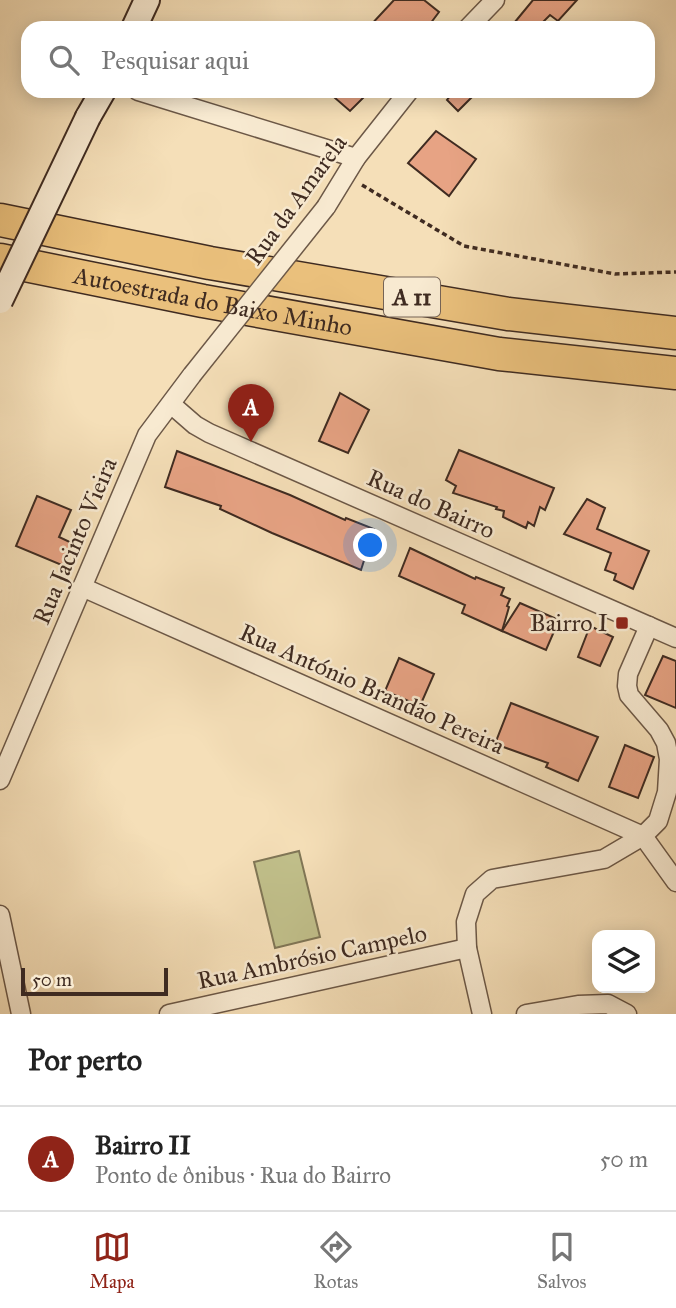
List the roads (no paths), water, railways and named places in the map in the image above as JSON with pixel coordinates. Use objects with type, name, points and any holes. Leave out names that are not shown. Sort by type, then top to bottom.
[{"type":"highway","name":"Autoestrada do Baixo Minho","points":[[0,220],[210,262],[494,312],[676,333]]},
{"type":"highway","name":"Autoestrada do Baixo Minho","points":[[0,260],[203,302],[499,354],[676,373]]},
{"type":"street","points":[[137,21],[147,0]]},
{"type":"street","points":[[475,21],[495,0]]},
{"type":"street","points":[[0,301],[99,98]]},
{"type":"street","points":[[161,98],[356,158]]},
{"type":"street","name":"Rua da Amarela","points":[[172,405],[326,206],[356,158],[403,98]]},
{"type":"street","name":"Rua Jacinto Vieira","points":[[0,780],[147,435],[172,405]]},
{"type":"street","name":"Rua do Bairro","points":[[172,405],[209,433],[676,638]]},
{"type":"street","name":"Rua António Brandão Pereira","points":[[82,587],[643,836]]},
{"type":"street","points":[[482,1014],[467,948],[466,922],[475,894],[492,879],[604,859],[643,836],[658,821],[667,792],[669,759],[666,743],[659,730],[629,695],[627,686],[628,674],[649,626]]},
{"type":"street","points":[[643,836],[676,883]]},
{"type":"street","points":[[0,915],[21,1014]]},
{"type":"street","name":"Rua Ambrósio Campelo","points":[[169,1014],[467,948]]},
{"type":"street","points":[[526,1014],[578,1005],[608,1004],[627,1014]]},
{"type":"place","name":"Bairro II","points":[[251,442]]},
{"type":"place","name":"Bairro I","points":[[622,623]]}]
